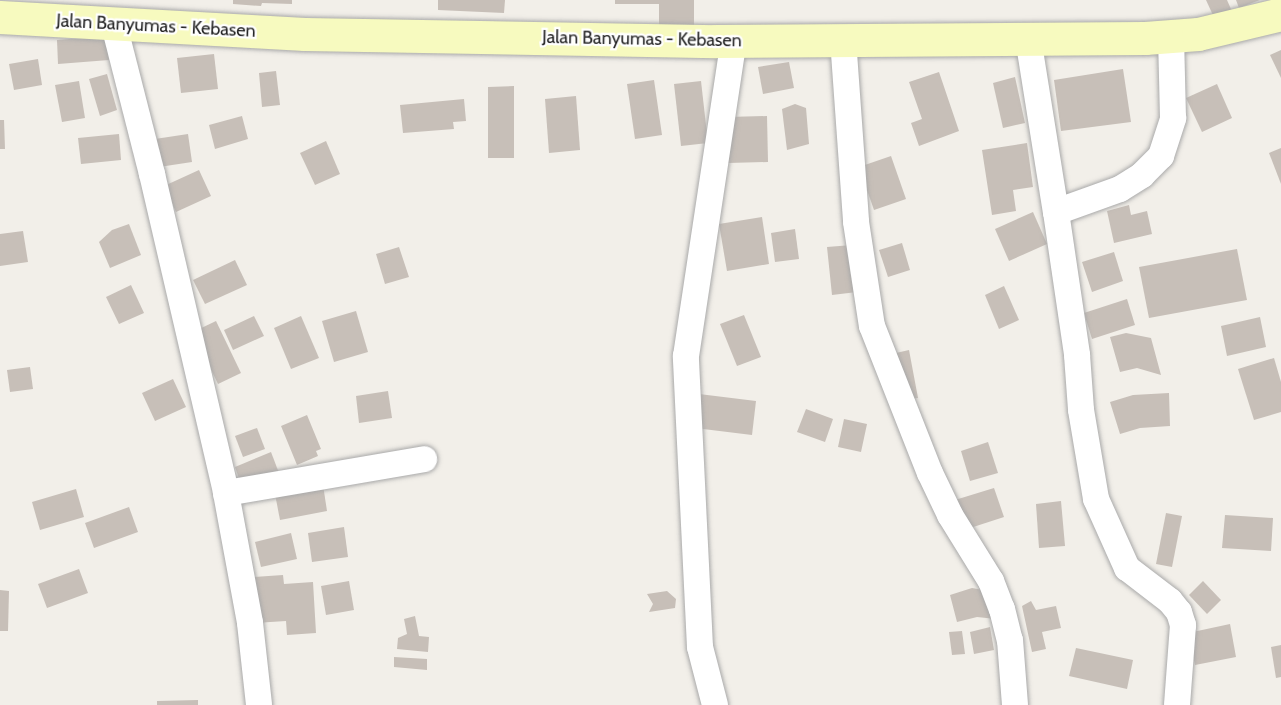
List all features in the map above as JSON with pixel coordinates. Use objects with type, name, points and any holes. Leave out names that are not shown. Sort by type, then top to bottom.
[{"type":"main road","name":"Jalan Banyumas - Kebasen","points":[[0,17],[305,34],[734,40],[1171,37],[1198,34],[1281,14]]},
{"type":"street","points":[[114,25],[154,182],[226,493],[250,623],[259,705]]},
{"type":"street","points":[[1056,212],[1120,189],[1142,175],[1161,156],[1173,118],[1171,37]]},
{"type":"street","points":[[1028,38],[1056,212],[1077,355],[1081,410],[1096,499],[1127,568],[1163,596],[1179,612],[1182,625],[1177,705]]},
{"type":"street","points":[[843,39],[856,222],[872,326],[930,473],[950,515],[991,581],[1002,609],[1010,640],[1015,705]]},
{"type":"street","points":[[715,705],[700,647],[686,356],[734,40]]},
{"type":"street","points":[[226,493],[424,459]]},
{"type":"building","points":[[233,0],[292,0],[292,4],[262,3],[261,6],[233,4]]},
{"type":"building","points":[[438,0],[505,0],[504,13],[438,10]]},
{"type":"building","points":[[615,0],[694,0],[694,25],[659,25],[659,4],[615,4]]},
{"type":"building","points":[[1206,0],[1227,0],[1234,16],[1217,24]]},
{"type":"building","points":[[1236,0],[1260,0],[1239,8]]},
{"type":"building","points":[[107,36],[109,60],[58,64],[57,40]]},
{"type":"building","points":[[1281,50],[1281,78],[1270,55]]},
{"type":"building","points":[[214,54],[218,89],[181,93],[177,58]]},
{"type":"building","points":[[38,59],[42,85],[14,90],[9,64]]},
{"type":"building","points":[[789,62],[794,88],[763,94],[758,67]]},
{"type":"building","points":[[1123,69],[1131,122],[1061,131],[1054,80]]},
{"type":"building","points":[[276,71],[280,105],[262,107],[259,73]]},
{"type":"building","points":[[939,72],[959,131],[919,146],[911,123],[922,119],[909,82]]},
{"type":"building","points":[[107,74],[117,110],[100,116],[89,79]]},
{"type":"building","points":[[1015,77],[1025,123],[1003,128],[993,83]]},
{"type":"building","points":[[654,80],[662,135],[635,139],[627,84]]},
{"type":"building","points":[[79,81],[85,118],[62,122],[55,85]]},
{"type":"building","points":[[701,81],[708,143],[681,146],[674,84]]},
{"type":"building","points":[[1217,84],[1232,118],[1202,132],[1186,98]]},
{"type":"building","points":[[514,86],[514,158],[488,158],[488,87]]},
{"type":"building","points":[[576,96],[580,150],[549,153],[545,99]]},
{"type":"building","points":[[464,99],[466,121],[453,122],[454,129],[403,133],[400,105]]},
{"type":"building","points":[[795,104],[806,108],[809,144],[787,150],[782,109]]},
{"type":"building","points":[[242,116],[248,139],[215,149],[209,125]]},
{"type":"building","points":[[767,116],[768,162],[728,163],[727,117]]},
{"type":"building","points":[[0,120],[4,120],[5,149],[0,149]]},
{"type":"building","points":[[119,134],[121,160],[81,164],[78,138]]},
{"type":"building","points":[[188,134],[192,162],[159,167],[155,139]]},
{"type":"building","points":[[326,141],[340,174],[315,185],[300,153]]},
{"type":"building","points":[[1027,143],[1033,187],[1013,190],[1016,211],[992,215],[982,150]]},
{"type":"building","points":[[1281,148],[1281,184],[1269,153]]},
{"type":"building","points":[[891,156],[906,199],[874,210],[859,167]]},
{"type":"building","points":[[199,170],[211,196],[176,212],[164,186]]},
{"type":"building","points":[[1129,205],[1131,215],[1147,211],[1152,234],[1114,243],[1107,211]]},
{"type":"building","points":[[1033,212],[1047,244],[1009,261],[995,229]]},
{"type":"building","points":[[762,217],[769,264],[727,271],[719,224]]},
{"type":"building","points":[[129,224],[141,255],[110,268],[99,242],[112,230]]},
{"type":"building","points":[[795,229],[799,259],[775,262],[771,233]]},
{"type":"building","points":[[23,231],[28,262],[0,266],[0,234]]},
{"type":"building","points":[[902,243],[910,270],[888,277],[879,250]]},
{"type":"building","points":[[852,245],[857,292],[832,295],[827,247]]},
{"type":"building","points":[[399,247],[409,277],[385,284],[376,254]]},
{"type":"building","points":[[1237,249],[1247,300],[1149,318],[1139,267]]},
{"type":"building","points":[[1114,252],[1123,281],[1092,292],[1082,262]]},
{"type":"building","points":[[235,260],[247,285],[205,304],[193,280]]},
{"type":"building","points":[[131,285],[144,313],[119,324],[106,297]]},
{"type":"building","points":[[1004,286],[1019,320],[999,329],[985,295]]},
{"type":"building","points":[[1127,299],[1135,325],[1092,339],[1084,313]]},
{"type":"building","points":[[356,311],[368,352],[334,362],[322,321]]},
{"type":"building","points":[[744,315],[761,357],[737,366],[720,324]]},
{"type":"building","points":[[254,316],[264,336],[233,350],[224,330]]},
{"type":"building","points":[[301,316],[319,358],[291,369],[274,328]]},
{"type":"building","points":[[1260,317],[1266,347],[1227,356],[1221,326]]},
{"type":"building","points":[[216,321],[241,373],[218,384],[193,332]]},
{"type":"building","points":[[1126,333],[1151,338],[1161,375],[1137,368],[1120,372],[1110,337]]},
{"type":"building","points":[[909,350],[918,398],[904,400],[896,353]]},
{"type":"building","points":[[1274,358],[1281,382],[1281,412],[1254,420],[1238,369]]},
{"type":"building","points":[[30,367],[33,389],[10,392],[7,370]]},
{"type":"building","points":[[173,379],[186,407],[155,421],[142,393]]},
{"type":"building","points":[[388,391],[392,418],[359,423],[356,396]]},
{"type":"building","points":[[1169,393],[1170,426],[1140,428],[1120,434],[1110,402],[1133,395]]},
{"type":"building","points":[[699,394],[756,401],[752,435],[695,428]]},
{"type":"building","points":[[806,409],[833,419],[825,442],[797,432]]},
{"type":"building","points":[[307,415],[321,449],[316,451],[318,456],[297,465],[281,426]]},
{"type":"building","points":[[844,419],[867,424],[861,452],[838,447]]},
{"type":"building","points":[[257,428],[265,449],[243,457],[235,436]]},
{"type":"building","points":[[988,442],[998,473],[970,481],[961,451]]},
{"type":"building","points":[[271,452],[279,473],[242,487],[235,467]]},
{"type":"building","points":[[323,485],[327,511],[280,520],[275,494]]},
{"type":"building","points":[[994,488],[1004,517],[964,530],[955,500]]},
{"type":"building","points":[[76,489],[84,517],[40,530],[32,502]]},
{"type":"building","points":[[1061,501],[1065,546],[1039,548],[1036,504]]},
{"type":"building","points":[[129,507],[138,532],[94,548],[85,523]]},
{"type":"building","points":[[1166,513],[1182,516],[1172,567],[1156,564]]},
{"type":"building","points":[[1225,515],[1273,518],[1271,551],[1222,548]]},
{"type":"building","points":[[344,527],[348,557],[312,562],[308,533]]},
{"type":"building","points":[[291,533],[297,559],[261,567],[255,542]]},
{"type":"building","points":[[79,569],[88,593],[47,608],[38,584]]},
{"type":"building","points":[[283,575],[284,584],[313,582],[316,633],[287,635],[286,621],[255,623],[253,577]]},
{"type":"building","points":[[349,581],[354,610],[326,615],[321,586]]},
{"type":"building","points":[[1203,581],[1221,600],[1207,614],[1189,595]]},
{"type":"building","points":[[972,588],[989,591],[996,619],[977,617],[957,622],[950,595]]},
{"type":"building","points":[[0,590],[9,591],[8,631],[0,631]]},
{"type":"building","points":[[667,591],[676,599],[675,608],[649,612],[653,604],[647,594]]},
{"type":"building","points":[[1031,601],[1036,610],[1056,606],[1061,628],[1042,632],[1046,649],[1032,652],[1022,606]]},
{"type":"building","points":[[415,616],[419,636],[429,637],[428,652],[397,649],[398,638],[407,634],[404,619]]},
{"type":"building","points":[[1230,624],[1236,657],[1195,665],[1188,633]]},
{"type":"building","points":[[990,627],[994,650],[974,654],[970,632]]},
{"type":"building","points":[[962,631],[965,654],[952,655],[949,632]]},
{"type":"building","points":[[1281,645],[1281,677],[1276,678],[1271,647]]},
{"type":"building","points":[[1076,648],[1133,660],[1127,689],[1069,676]]},
{"type":"building","points":[[394,657],[427,659],[427,670],[394,667]]},
{"type":"building","points":[[198,700],[198,705],[157,705],[157,701]]}]
